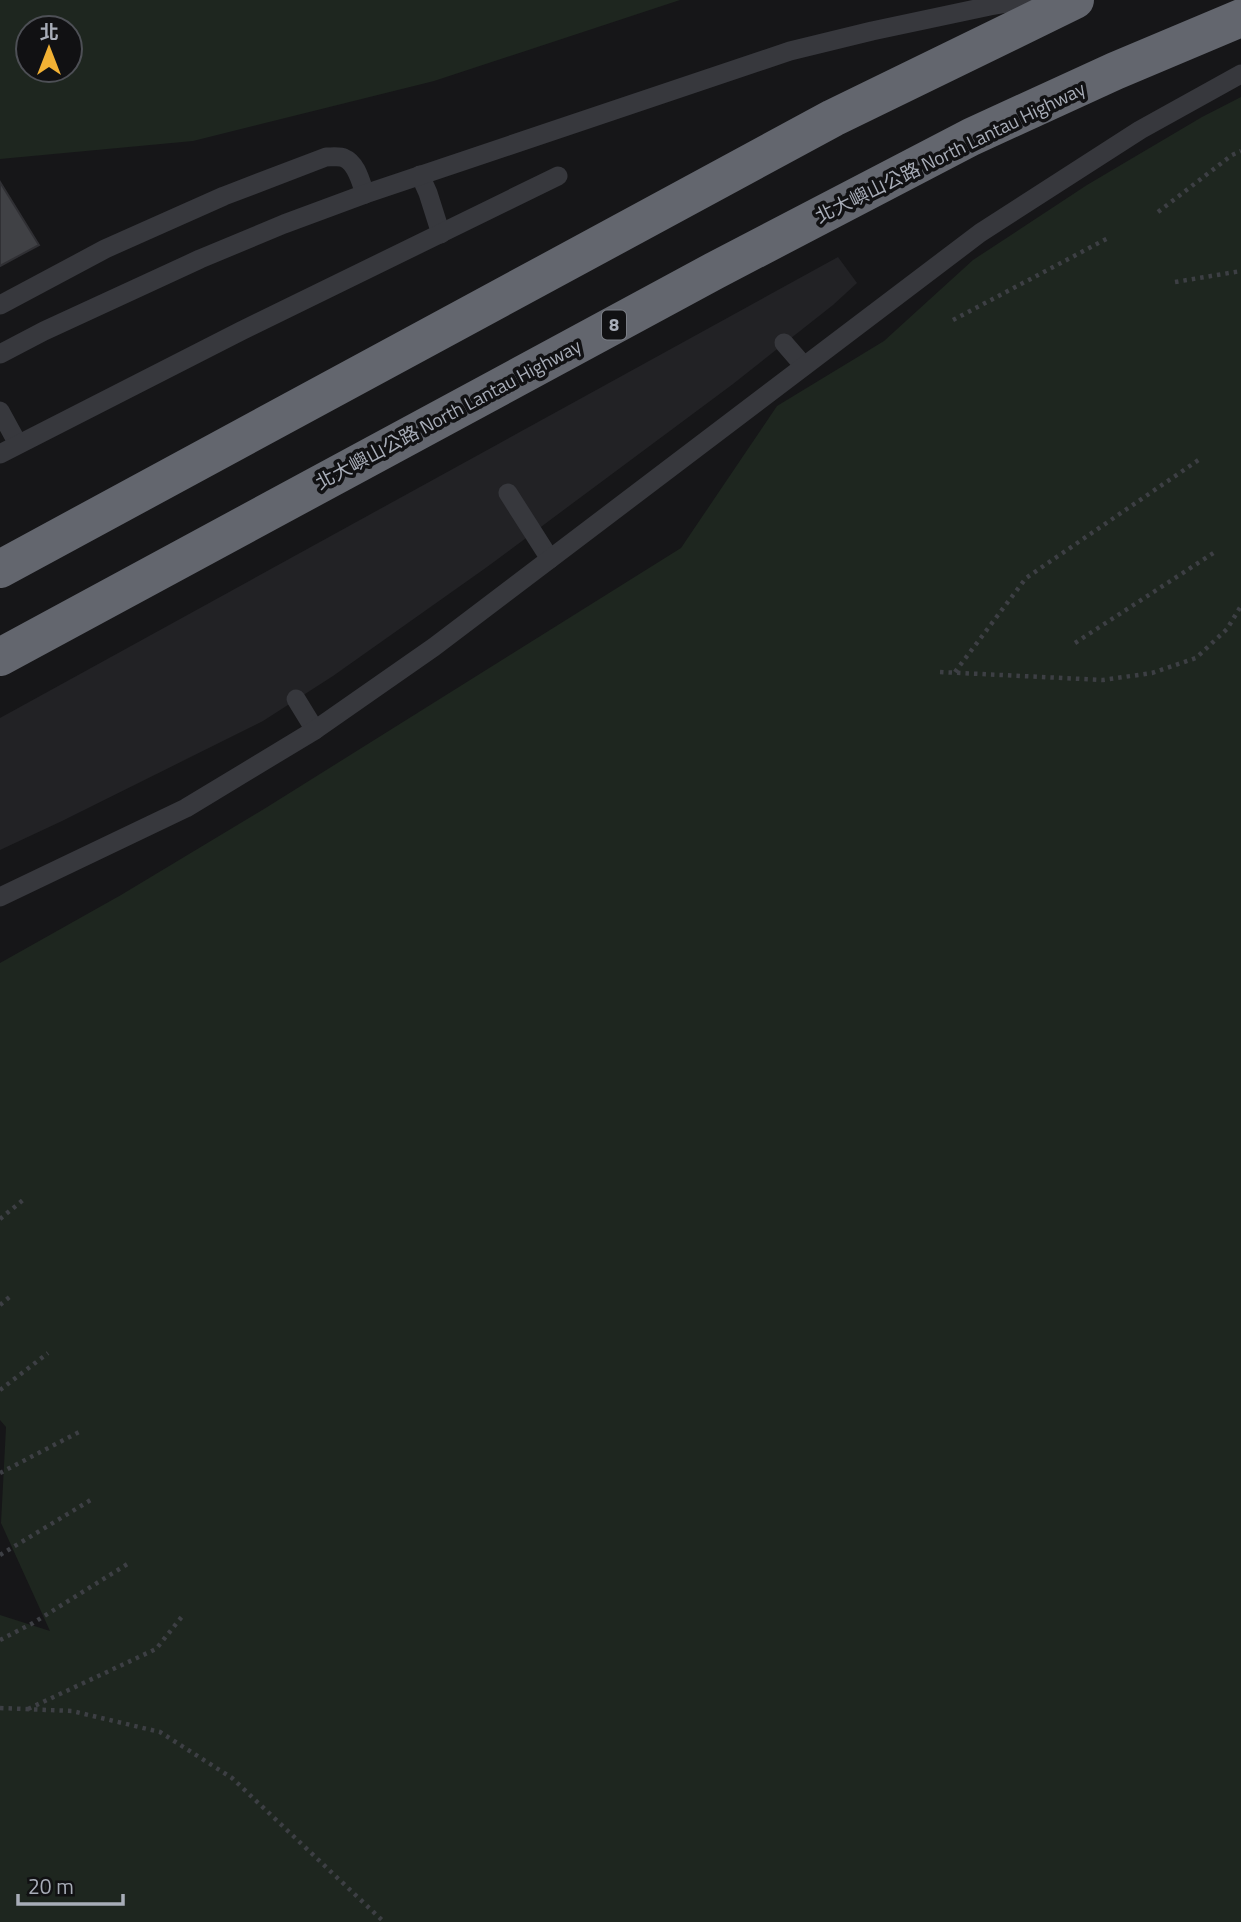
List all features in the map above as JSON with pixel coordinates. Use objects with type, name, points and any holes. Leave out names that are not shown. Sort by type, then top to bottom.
[{"type":"highway","points":[[0,569],[833,118],[1074,0]]},
{"type":"highway","name":"北大嶼山公路 North Lantau Highway","points":[[0,657],[690,284],[959,143],[1115,71],[1241,18]]},
{"type":"lane","points":[[0,354],[200,259],[365,194],[790,51],[885,28],[1024,0]]},
{"type":"lane","points":[[0,897],[186,808],[315,730],[434,647],[980,233],[1140,130],[1241,74]]},
{"type":"lane","points":[[0,305],[106,249],[224,196],[326,157],[344,158],[350,163],[365,194]]},
{"type":"lane","points":[[420,175],[441,234]]},
{"type":"lane","points":[[0,454],[241,331],[558,176]]},
{"type":"lane","points":[[784,343],[804,366]]},
{"type":"lane","points":[[0,411],[18,444]]},
{"type":"lane","points":[[508,493],[550,559]]},
{"type":"lane","points":[[296,699],[315,730]]},
{"type":"path","points":[[1158,212],[1232,155],[1241,151]]},
{"type":"path","points":[[953,320],[1111,237]]},
{"type":"path","points":[[1175,282],[1241,271]]},
{"type":"path","points":[[955,672],[1026,578],[1200,459]]},
{"type":"path","points":[[1075,643],[1215,552]]},
{"type":"path","points":[[940,672],[1103,680],[1152,673],[1196,658],[1227,629],[1241,606]]},
{"type":"path","points":[[0,1219],[23,1200]]},
{"type":"path","points":[[0,1305],[12,1295]]},
{"type":"path","points":[[0,1390],[48,1353]]},
{"type":"path","points":[[0,1473],[81,1431]]},
{"type":"path","points":[[0,1555],[94,1498]]},
{"type":"path","points":[[0,1640],[33,1623],[129,1563]]},
{"type":"path","points":[[27,1709],[156,1649],[184,1614]]},
{"type":"path","points":[[0,1708],[72,1711],[160,1732],[232,1778],[384,1922]]},
{"type":"shaded area","points":[[0,0],[680,0],[434,81],[193,141],[0,159]]},
{"type":"shaded area","points":[[1241,97],[1241,1922],[0,1922],[0,1615],[50,1631],[1,1523],[6,1427],[0,1420],[0,963],[121,895],[264,809],[681,548],[777,406],[884,341],[973,260],[1087,185]]},
{"type":"shaded area","points":[[838,257],[857,283],[833,305],[733,384],[487,567],[333,676],[263,721],[0,850],[0,718]]},
{"type":"building","points":[[0,182],[39,245],[0,266]]}]
